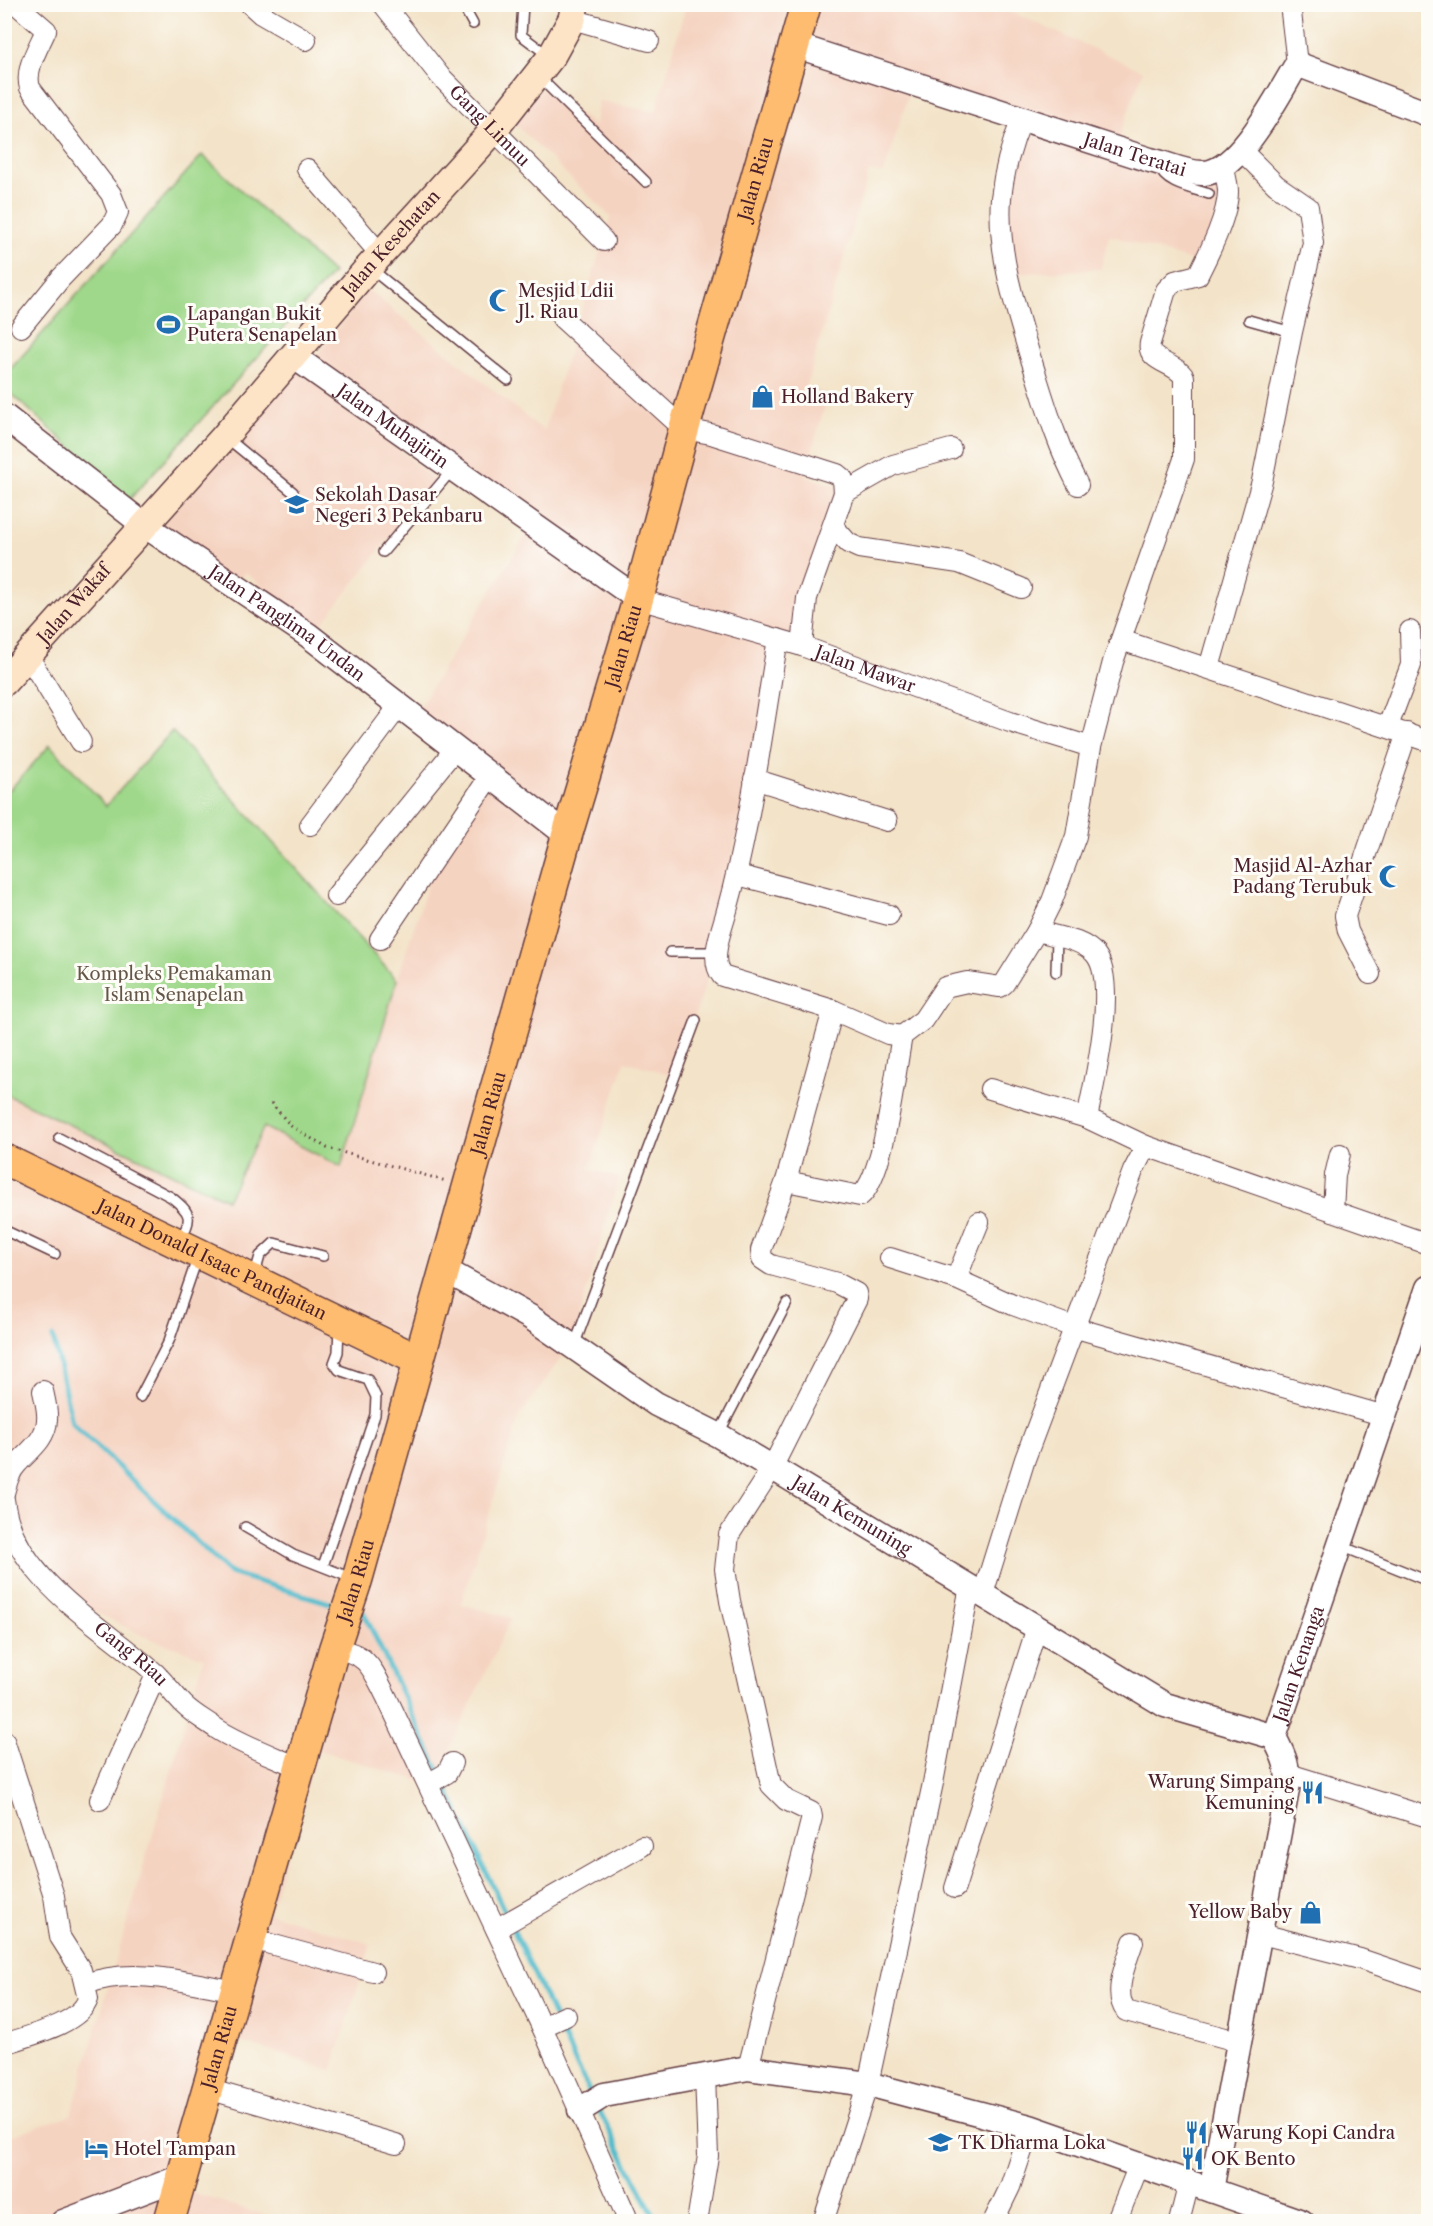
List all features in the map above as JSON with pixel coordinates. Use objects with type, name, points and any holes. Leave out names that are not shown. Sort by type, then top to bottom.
[{"type":"main road","name":"Jalan Riau","points":[[169,2222],[334,1649],[352,1595],[443,1269],[567,835],[638,599],[684,429],[806,4]]},
{"type":"main road","name":"Jalan Kesehatan","points":[[144,525],[225,436],[375,261],[493,131],[544,67],[573,12]]},
{"type":"main road","name":"Jalan Wakaf","points":[[4,682],[144,525]]},
{"type":"main road","name":"Jalan Donald Isaac Pandjaitan","points":[[4,1159],[188,1248],[252,1282],[418,1360]]},
{"type":"street","points":[[16,4],[46,30],[29,71],[27,79],[30,88],[111,194],[118,212],[112,225],[61,278],[21,327]]},
{"type":"street","points":[[250,4],[261,14],[306,40]]},
{"type":"street","name":"Gang Limuu","points":[[383,4],[440,76],[604,241]]},
{"type":"street","points":[[786,1181],[860,1196],[868,1189],[879,1162],[902,1036],[923,1020],[945,987],[967,982],[1000,987],[1004,984],[1037,931],[1052,901],[1076,836],[1091,747],[1120,640],[1184,459],[1184,377],[1179,369],[1151,356],[1148,350],[1166,290],[1175,281],[1198,275],[1210,248],[1228,192],[1224,168],[1241,150],[1297,64],[1290,4]]},
{"type":"street","points":[[573,12],[649,40]]},
{"type":"street","name":"Jalan Teratai","points":[[794,45],[1159,162],[1204,173],[1224,168]]},
{"type":"street","points":[[1297,64],[1428,114]]},
{"type":"street","points":[[1022,119],[1008,155],[1001,201],[1004,250],[1015,304],[1058,446],[1078,485]]},
{"type":"street","points":[[1209,668],[1262,481],[1292,332],[1313,243],[1308,207],[1276,185],[1241,150]]},
{"type":"street","points":[[307,169],[375,261]]},
{"type":"street","points":[[562,318],[684,429],[711,434],[837,474],[843,479],[844,493],[807,598],[802,646]]},
{"type":"street","name":"Jalan Muhajirin","points":[[293,356],[638,599]]},
{"type":"street","name":"Jalan Panglima Undan","points":[[4,416],[144,525],[308,635],[567,835]]},
{"type":"street","points":[[844,493],[892,465],[951,449]]},
{"type":"street","points":[[833,526],[848,543],[859,548],[959,563],[1021,588]]},
{"type":"street","name":"Jalan Mawar","points":[[638,599],[802,646],[1010,722],[1091,747]]},
{"type":"street","points":[[1370,974],[1348,931],[1345,916],[1397,729],[1412,665],[1410,631]]},
{"type":"street","points":[[778,639],[738,875],[717,952],[716,967],[722,976],[833,1010],[888,1034],[902,1036]]},
{"type":"street","points":[[1120,640],[1428,741]]},
{"type":"street","points":[[28,656],[81,742]]},
{"type":"street","points":[[310,825],[399,706]]},
{"type":"street","points":[[336,896],[455,749]]},
{"type":"street","points":[[380,939],[490,776]]},
{"type":"street","points":[[754,779],[887,821]]},
{"type":"street","points":[[738,875],[889,915]]},
{"type":"street","points":[[1037,931],[1082,943],[1096,956],[1102,975],[1101,1057],[1087,1118]]},
{"type":"street","points":[[748,2068],[812,1817],[810,1812],[778,1794],[771,1785],[725,1569],[729,1535],[772,1468],[857,1299],[856,1293],[837,1283],[771,1265],[762,1259],[761,1250],[786,1181],[833,1010]]},
{"type":"street","points":[[990,1089],[1087,1118],[1146,1146],[1428,1244]]},
{"type":"street","points":[[823,2222],[868,2084],[976,1590],[1133,1171],[1146,1146]]},
{"type":"street","points":[[1333,1211],[1335,1175],[1340,1154]]},
{"type":"street","points":[[956,1279],[979,1222]]},
{"type":"street","points":[[890,1258],[956,1279],[1012,1305],[1076,1328],[1385,1416]]},
{"type":"street","name":"Jalan Kemuning","points":[[443,1269],[530,1317],[656,1404],[718,1435],[1165,1705],[1274,1737]]},
{"type":"street","name":"Jalan Kenanga","points":[[1200,2187],[1240,2042],[1262,1934],[1289,1774],[1285,1756],[1274,1737],[1428,1288]]},
{"type":"street","points":[[4,1493],[17,1464],[34,1448],[44,1432],[47,1420],[43,1391]]},
{"type":"street","name":"Gang Riau","points":[[4,1499],[6,1518],[28,1562],[58,1592],[156,1675],[185,1706],[220,1731],[300,1768]]},
{"type":"street","points":[[955,1888],[1037,1627]]},
{"type":"street","points":[[334,1649],[353,1652],[370,1665],[440,1775],[502,1925],[553,2022],[591,2102],[626,2215],[624,2222]]},
{"type":"street","points":[[100,1800],[156,1675]]},
{"type":"street","points":[[4,1740],[54,1896],[60,1937],[81,1970],[88,1999],[79,2013],[43,2031],[4,2044]]},
{"type":"street","points":[[1289,1774],[1428,1817]]},
{"type":"street","points":[[502,1925],[642,1846]]},
{"type":"street","points":[[1262,1934],[1360,1959],[1428,1982]]},
{"type":"street","points":[[252,1939],[373,1972]]},
{"type":"street","points":[[1132,1942],[1120,1987],[1121,2004],[1126,2011],[1240,2042]]},
{"type":"street","points":[[86,1984],[122,1975],[172,1980],[237,1991]]},
{"type":"street","points":[[591,2102],[705,2075],[748,2068],[868,2084],[1030,2127],[1293,2220]]},
{"type":"street","points":[[697,2222],[708,2156],[705,2075]]},
{"type":"street","points":[[208,2089],[396,2144]]},
{"type":"street","points":[[993,2222],[1010,2187],[1030,2127]]},
{"type":"street","points":[[1116,2222],[1139,2165]]},
{"type":"street","points":[[63,2222],[181,2177]]},
{"type":"street","points":[[1179,2222],[1200,2187]]},
{"type":"lane","points":[[462,4],[473,24]]},
{"type":"lane","points":[[524,4],[520,35],[544,67],[646,182]]},
{"type":"lane","points":[[1159,162],[1161,173],[1167,179],[1209,194]]},
{"type":"lane","points":[[375,261],[508,380]]},
{"type":"lane","points":[[1250,320],[1292,332]]},
{"type":"lane","points":[[225,436],[293,492]]},
{"type":"lane","points":[[383,552],[452,470]]},
{"type":"lane","points":[[1056,972],[1057,937]]},
{"type":"lane","points":[[670,952],[717,952]]},
{"type":"lane","points":[[574,1346],[696,1020]]},
{"type":"lane","points":[[59,1138],[171,1197],[189,1214],[188,1248],[169,1341],[140,1397]]},
{"type":"lane","points":[[4,1230],[55,1254]]},
{"type":"lane","points":[[252,1282],[260,1256],[274,1243],[323,1256]]},
{"type":"lane","points":[[718,1435],[788,1304]]},
{"type":"lane","points":[[323,1566],[375,1415],[376,1397],[368,1380],[339,1370],[334,1363],[338,1352],[339,1323]]},
{"type":"lane","points":[[245,1527],[293,1555],[323,1566],[352,1595]]},
{"type":"lane","points":[[1341,1546],[1428,1581]]},
{"type":"path","points":[[271,1103],[291,1126],[327,1149],[448,1182]]},
{"type":"shaded area","points":[[686,5],[996,5],[1143,71],[1116,146],[1213,164],[1223,192],[1198,263],[1109,235],[1101,269],[1006,274],[1014,124],[909,93],[884,173],[869,171],[806,387],[828,396],[804,476],[843,488],[792,656],[772,656],[711,966],[676,1076],[625,1061],[590,1169],[619,1178],[571,1344],[519,1417],[461,1604],[511,1618],[433,1785],[318,1750],[269,1913],[371,1944],[332,2070],[235,2040],[189,2192],[284,2221],[5,2221],[5,2138],[71,2115],[204,1658],[145,1637],[90,1609],[20,1529],[5,1494],[4,1094],[227,1199],[264,1127],[341,1167],[434,865],[492,780],[410,722],[529,530],[308,367],[367,289],[544,431],[611,217],[515,124],[543,86],[595,126],[598,101],[656,112]]},
{"type":"shaded area","name":"Sekolah Dasar Negeri 3 Pekanbaru","points":[[301,364],[435,480],[316,631],[245,572],[232,588],[157,530]]},
{"type":"green space","name":"Lapangan Bukit Putera Senapelan","points":[[202,155],[333,273],[129,500],[5,388],[5,375]]},
{"type":"green space","name":"Kompleks Pemakaman Islam Senapelan","points":[[172,731],[397,980],[341,1167],[264,1127],[227,1200],[5,1094],[5,795],[50,745],[106,806]]},
{"type":"waterway","points":[[53,1337],[72,1423],[230,1573],[340,1606]]},
{"type":"waterway","points":[[357,1611],[364,1613],[439,1772]]},
{"type":"waterway","points":[[443,1781],[554,2016]]},
{"type":"waterway","points":[[558,2025],[591,2095]]},
{"type":"waterway","points":[[597,2106],[657,2222]]},
{"type":"place","name":"Mesjid Ldii Jl. Riau","points":[[500,301]]},
{"type":"place","name":"Lapangan Bukit Putera Senapelan","points":[[169,324]]},
{"type":"place","name":"Holland Bakery","points":[[763,397]]},
{"type":"place","name":"Sekolah Dasar Negeri 3 Pekanbaru","points":[[297,505]]},
{"type":"place","name":"Masjid Al-Azhar Padang Terubuk","points":[[1390,876]]},
{"type":"place","name":"Warung Simpang Kemuning","points":[[1312,1792]]},
{"type":"place","name":"Yellow Baby","points":[[1310,1912]]},
{"type":"place","name":"Warung Kopi Candra","points":[[1197,2133]]},
{"type":"place","name":"TK Dharma Loka","points":[[940,2143]]},
{"type":"place","name":"Hotel Tampan","points":[[96,2149]]},
{"type":"place","name":"OK Bento","points":[[1193,2159]]}]
